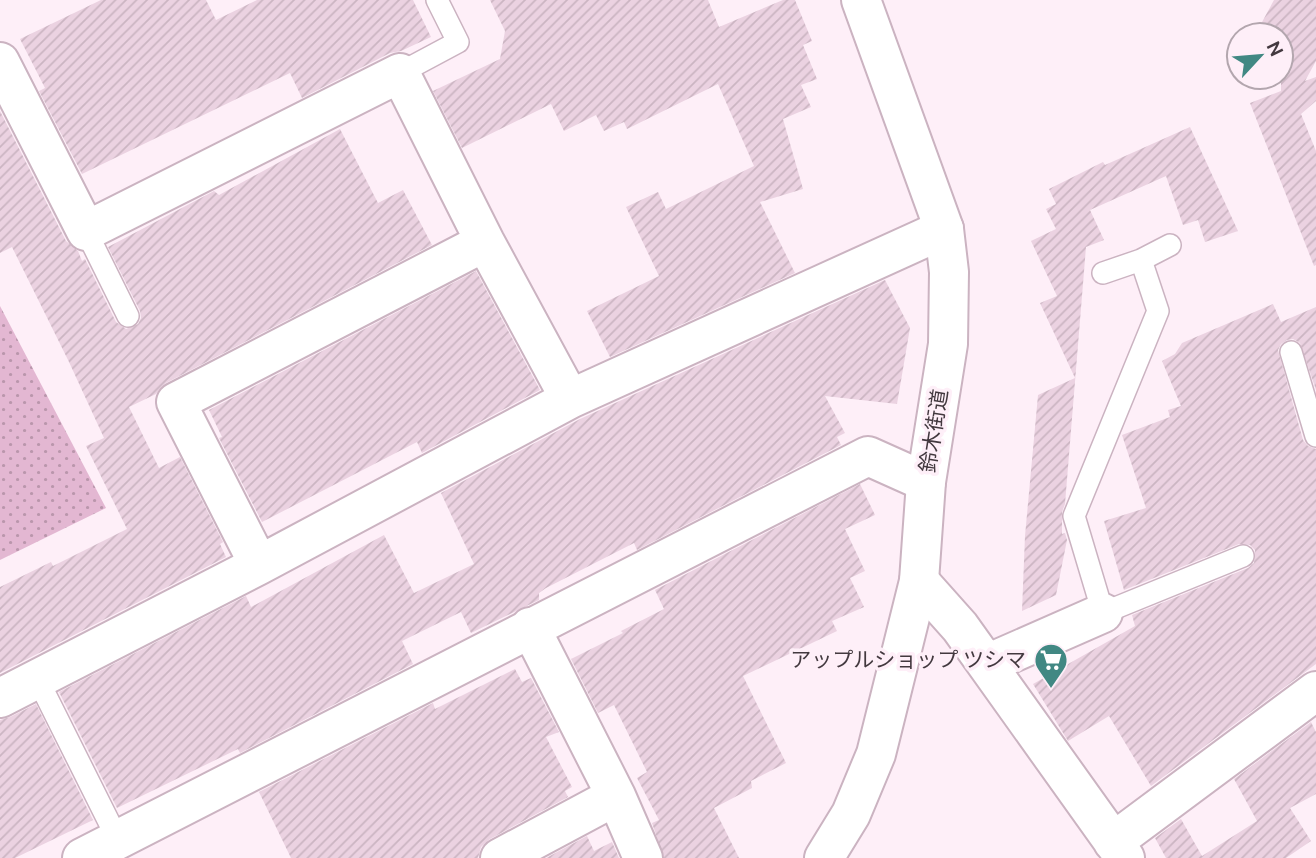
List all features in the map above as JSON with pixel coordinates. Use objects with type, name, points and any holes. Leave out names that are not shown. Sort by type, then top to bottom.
[{"type":"street","name":"鈴木街道","points":[[824,858],[851,814],[876,754],[919,581],[926,482],[948,344],[949,272],[944,229],[861,0]]},
{"type":"street","points":[[0,62],[86,231],[400,73],[485,242],[570,399]]},
{"type":"street","points":[[0,698],[259,565],[570,399],[944,229]]},
{"type":"street","points":[[259,565],[176,402],[485,242]]},
{"type":"street","points":[[82,858],[868,456],[926,482]]},
{"type":"street","points":[[919,581],[960,627],[1119,850],[1316,691]]},
{"type":"street","points":[[987,664],[1102,612]]},
{"type":"street","points":[[530,627],[616,796],[643,858]]},
{"type":"street","points":[[500,858],[616,796]]},
{"type":"lane","points":[[400,73],[458,42],[437,0]]},
{"type":"lane","points":[[86,231],[128,316]]},
{"type":"lane","points":[[1103,273],[1141,260],[1170,245]]},
{"type":"lane","points":[[1141,260],[1158,311],[1074,516],[1102,612],[1243,556]]},
{"type":"lane","points":[[1291,352],[1316,436]]},
{"type":"lane","points":[[37,678],[118,840]]},
{"type":"shaded area","points":[[0,306],[106,508],[0,560]]},
{"type":"building","points":[[101,0],[206,0],[216,20],[257,0],[413,0],[431,37],[401,51],[390,53],[302,98],[290,73],[82,174],[39,91],[45,88],[20,39]]},
{"type":"building","points":[[490,0],[708,0],[719,27],[783,0],[795,0],[812,41],[803,45],[817,79],[801,85],[811,107],[783,119],[803,189],[760,202],[795,273],[610,357],[587,311],[659,276],[626,207],[658,192],[666,209],[754,166],[718,84],[627,129],[624,122],[604,131],[596,115],[564,131],[551,104],[462,148],[433,91],[500,59],[505,31]]},
{"type":"building","points":[[1274,0],[1316,0],[1316,61],[1305,81],[1316,77],[1316,101],[1301,114],[1316,151],[1314,266],[1250,103],[1281,91],[1295,91],[1295,21],[1263,21]]},
{"type":"building","points":[[0,111],[66,241],[78,251],[82,261],[85,259],[116,322],[126,329],[138,324],[140,311],[108,247],[214,191],[219,195],[340,129],[378,203],[403,190],[432,245],[166,383],[156,394],[129,407],[159,468],[180,457],[223,542],[220,544],[226,557],[0,673],[0,587],[51,562],[53,566],[127,529],[86,446],[104,438],[12,247],[0,253]]},
{"type":"building","points":[[1190,127],[1238,231],[1205,242],[1198,220],[1183,225],[1166,176],[1090,210],[1104,240],[1086,247],[1065,504],[1062,512],[1062,534],[1065,533],[1067,540],[1056,595],[1022,611],[1025,536],[1038,395],[1075,378],[1040,303],[1057,296],[1031,241],[1056,229],[1046,209],[1056,204],[1049,189],[1103,162],[1105,165]]},
{"type":"building","points":[[476,271],[540,390],[422,453],[417,442],[262,522],[219,438],[222,437],[209,410]]},
{"type":"building","points":[[885,280],[910,328],[897,404],[825,396],[845,433],[837,437],[841,445],[637,550],[634,543],[546,588],[539,593],[539,600],[471,633],[461,612],[402,641],[413,664],[240,753],[238,749],[117,808],[59,692],[246,596],[251,607],[384,535],[414,593],[474,564],[441,493],[580,419]]},
{"type":"building","points":[[1273,304],[1281,322],[1316,307],[1316,390],[1300,343],[1293,339],[1287,340],[1278,350],[1303,440],[1316,449],[1316,664],[1151,786],[1109,716],[1068,741],[1033,684],[1135,626],[1132,615],[1248,568],[1254,563],[1255,550],[1250,545],[1239,544],[1124,590],[1104,521],[1146,508],[1122,435],[1170,417],[1168,410],[1181,406],[1162,361],[1175,354],[1182,343]]},
{"type":"building","points":[[860,484],[875,515],[845,529],[865,571],[850,578],[864,607],[832,621],[837,631],[743,676],[786,763],[751,781],[752,788],[714,808],[739,858],[664,858],[652,823],[659,820],[637,778],[647,772],[614,705],[598,713],[571,659],[664,609],[655,590]]},
{"type":"building","points":[[515,669],[522,682],[531,678],[559,732],[546,737],[572,787],[565,791],[568,797],[490,839],[481,847],[478,858],[291,858],[259,792],[433,703],[435,709]]},
{"type":"building","points":[[36,704],[93,820],[15,858],[0,858],[0,720]]},
{"type":"building","points":[[1311,722],[1316,732],[1316,794],[1290,808],[1311,841],[1286,858],[1166,858],[1155,838],[1181,819],[1202,856],[1257,821],[1234,779]]},
{"type":"building","points":[[587,836],[594,851],[612,842],[619,858],[546,858]]},
{"type":"place","name":"アップルショップ ツシマ","points":[[1051,690]]}]
